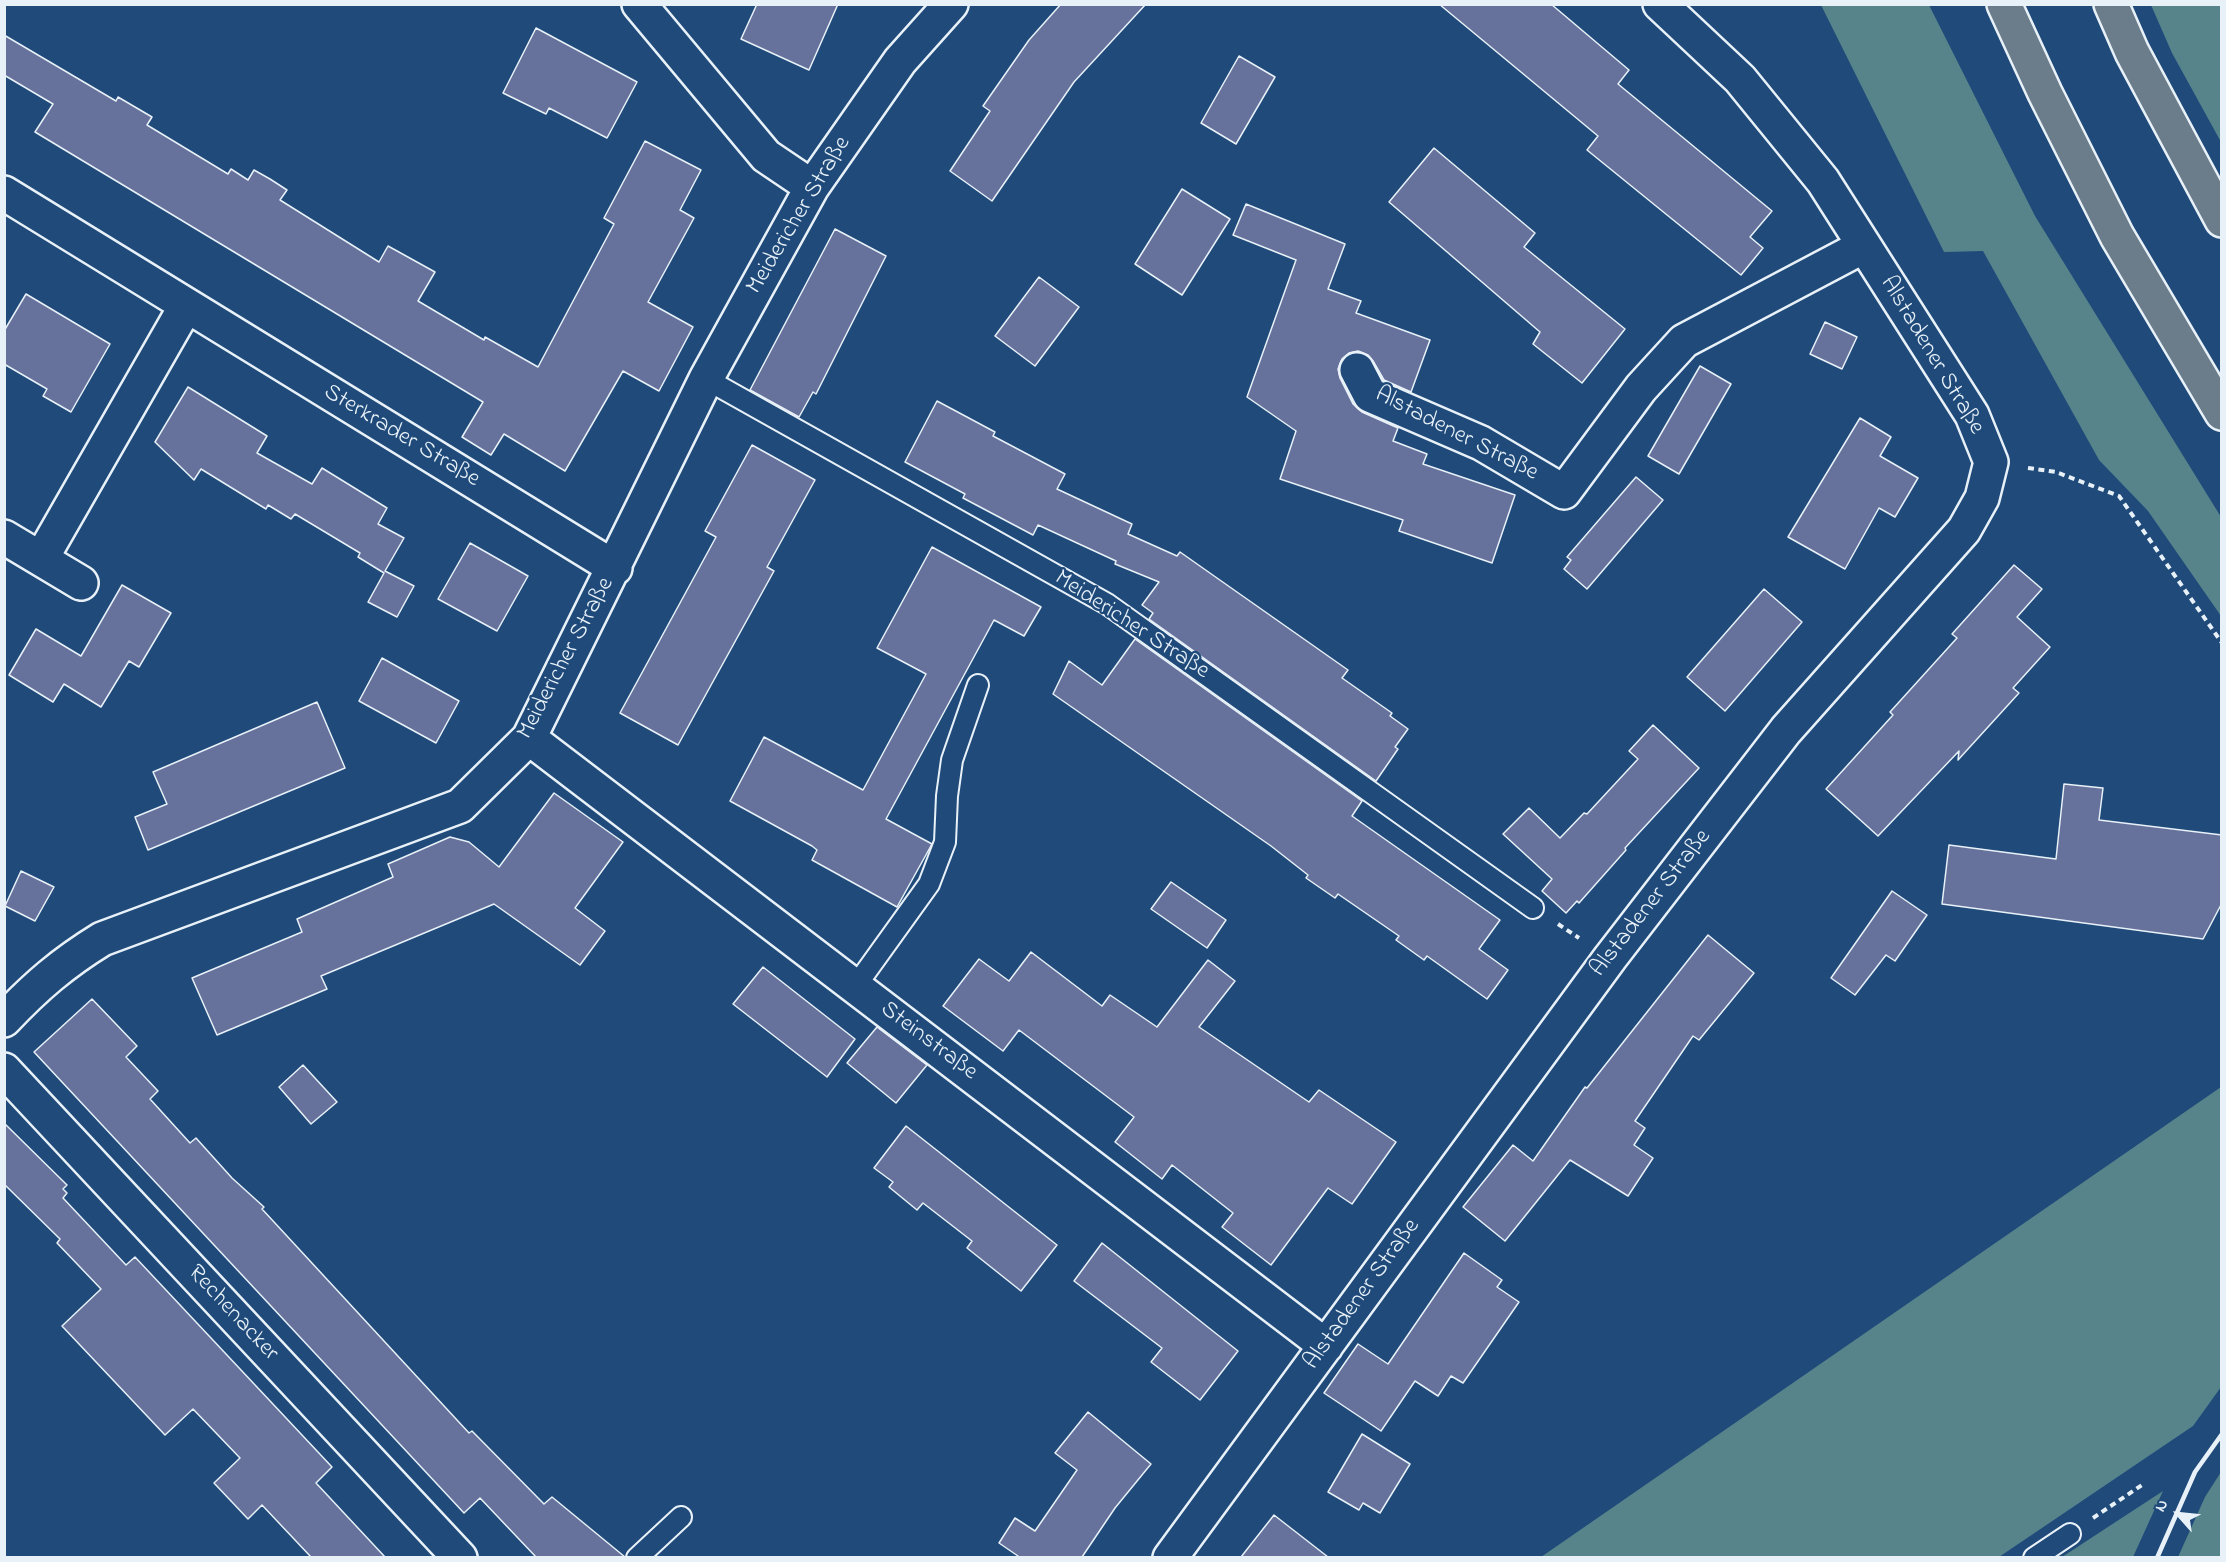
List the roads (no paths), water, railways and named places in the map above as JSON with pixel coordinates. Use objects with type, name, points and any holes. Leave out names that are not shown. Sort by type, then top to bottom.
[{"type":"highway","points":[[2004,4],[2045,93],[2117,236],[2222,414]]},
{"type":"highway","points":[[2111,4],[2132,52],[2222,220]]},
{"type":"street","points":[[639,4],[766,156],[812,187]]},
{"type":"street","name":"Meidericher Straße","points":[[4,1020],[39,983],[102,939],[460,806],[530,738],[706,379],[812,187],[900,61],[951,4]]},
{"type":"street","name":"Alstadener Straße","points":[[1170,1557],[1610,958],[1786,730],[1964,530],[1982,498],[1991,462],[1972,415],[1823,181],[1740,79],[1660,4]]},
{"type":"street","name":"Sterkrader Straße","points":[[4,193],[615,568]]},
{"type":"street","name":"Alstadener Straße","points":[[1357,370],[1370,395],[1481,443],[1564,492],[1641,388],[1684,341],[1864,246]]},
{"type":"street","points":[[41,559],[186,306]]},
{"type":"street","points":[[4,537],[81,583]]},
{"type":"street","name":"Steinstraße","points":[[530,738],[1326,1346]]},
{"type":"street","name":"Rechenacker","points":[[4,1071],[460,1557]]},
{"type":"lane","name":"Meidericher Straße","points":[[706,379],[1107,604],[1533,908]]},
{"type":"lane","points":[[855,987],[929,884],[945,842],[947,796],[952,760],[978,685]]},
{"type":"lane","points":[[637,1557],[681,1517]]},
{"type":"lane","points":[[2034,1557],[2070,1534]]},
{"type":"railway","points":[[2157,1558],[2195,1472],[2222,1434]]}]
